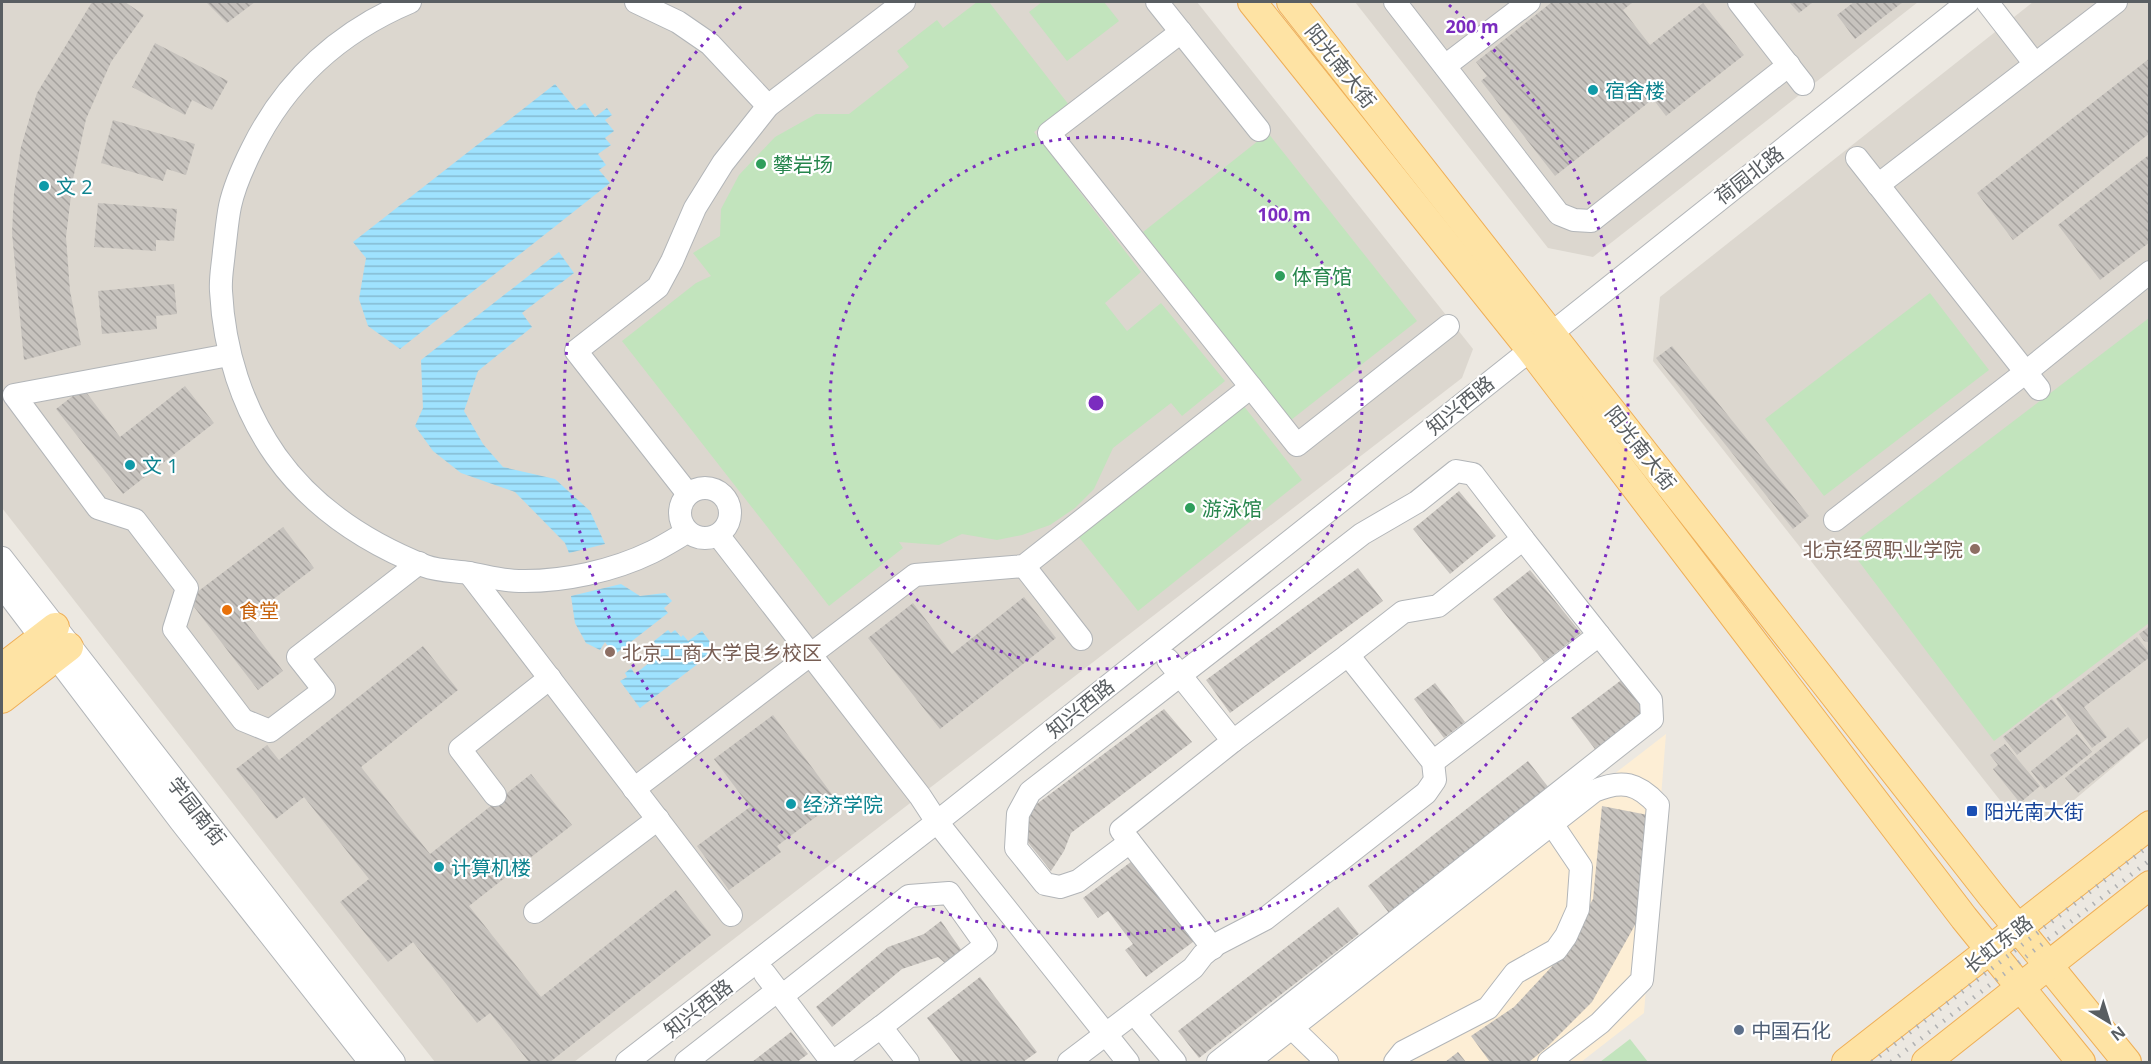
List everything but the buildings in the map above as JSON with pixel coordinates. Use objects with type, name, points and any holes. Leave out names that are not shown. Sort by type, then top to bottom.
[{"type":"main road","name":"阳光南大街","points":[[1252,2],[1541,341],[2127,1062]]},
{"type":"main road","name":"阳光南大街","points":[[1291,2],[1989,951],[2081,1062]]},
{"type":"main road","points":[[2,668],[55,642]]},
{"type":"main road","points":[[2,699],[55,642]]},
{"type":"main road","name":"长虹东路","points":[[1846,1062],[2150,825]]},
{"type":"main road","points":[[1926,1062],[2150,885]]},
{"type":"street","points":[[410,2],[350,32],[317,59],[288,92],[263,126],[245,163],[230,204],[220,289],[229,355],[250,409],[276,456],[310,495],[342,523],[379,546],[426,566],[518,581],[565,578],[611,567],[651,553],[687,532]]},
{"type":"street","points":[[636,2],[678,22],[710,44],[768,106]]},
{"type":"street","points":[[688,494],[576,351],[658,287],[695,208],[723,163],[768,106],[904,2]]},
{"type":"street","points":[[1157,2],[1259,130]]},
{"type":"street","points":[[1395,2],[1559,214],[1574,220],[1591,221],[1789,66]]},
{"type":"street","points":[[1445,66],[1529,2]]},
{"type":"street","points":[[1739,2],[1803,84]]},
{"type":"street","name":"荷园北路","points":[[1541,341],[1968,2]]},
{"type":"street","points":[[1987,2],[2035,64]]},
{"type":"street","points":[[1878,185],[2116,2]]},
{"type":"street","points":[[1181,32],[1049,133],[1297,445],[1448,326]]},
{"type":"street","points":[[1857,158],[2033,380]]},
{"type":"street","points":[[1835,520],[2033,380],[2150,272]]},
{"type":"street","name":"知兴西路","points":[[627,1062],[937,822],[1541,341]]},
{"type":"street","points":[[229,355],[14,395],[98,508],[135,520],[187,588],[174,629],[243,720],[270,731],[324,690],[298,657],[419,563]]},
{"type":"street","points":[[634,789],[915,575],[1024,566],[1251,387]]},
{"type":"street","points":[[1130,842],[1078,881],[1060,887],[1045,884],[1016,848],[1018,814],[1030,792],[1174,668],[1362,534],[1417,502],[1455,471],[1473,474],[1651,700],[1652,719],[1218,1062]]},
{"type":"street","points":[[704,488],[720,492],[726,498],[730,514],[724,530],[718,535],[702,539],[687,532],[679,517],[680,508],[688,494],[704,488]]},
{"type":"street","points":[[718,535],[920,796],[937,822],[1128,1062]]},
{"type":"street","points":[[1213,948],[1121,830],[1233,741],[1403,612],[1438,606],[1523,539]]},
{"type":"street","name":"学园南街","points":[[2,558],[55,642],[181,822],[370,1062]]},
{"type":"street","points":[[1024,566],[1081,639]]},
{"type":"street","points":[[469,573],[731,915]]},
{"type":"street","name":"学园南街","points":[[2,586],[55,642],[394,1062]]},
{"type":"street","points":[[1433,762],[1599,635]]},
{"type":"street","points":[[1072,1062],[1193,968],[1203,955],[1265,919],[1426,793],[1435,780],[1433,762],[1348,655]]},
{"type":"street","points":[[1174,668],[1233,741]]},
{"type":"street","points":[[495,795],[460,749],[550,678]]},
{"type":"street","points":[[1248,1062],[1594,791],[1609,785],[1625,785],[1646,791],[1658,805],[1642,980],[1600,1023],[1550,1062]]},
{"type":"street","points":[[535,912],[658,819]]},
{"type":"street","points":[[1395,1062],[1403,1052],[1488,1008],[1515,973],[1556,950],[1566,936],[1578,909],[1581,867],[1552,824]]},
{"type":"street","points":[[686,1062],[775,987],[909,896],[949,893],[986,945],[832,1062],[775,987]]},
{"type":"street","points":[[1134,1013],[1175,1062]]},
{"type":"street","points":[[881,1027],[908,1062]]},
{"type":"street","points":[[1292,1028],[1327,1062]]},
{"type":"shaded area","name":"北京工商大学良乡校区","points":[[2,2],[1197,2],[1473,349],[1462,378],[574,1062],[435,1062],[2,508]]},
{"type":"shaded area","points":[[1355,2],[1918,2],[1593,257],[1548,248]]},
{"type":"shaded area","name":"北京经贸职业学院","points":[[2033,2],[2149,2],[2149,737],[2049,821],[2018,823],[1653,361],[1660,297]]},
{"type":"shaded area","points":[[1666,734],[1644,1013],[1581,1062],[1241,1062]]},
{"type":"green space","points":[[977,2],[989,2],[1069,105],[1034,132],[1141,272],[1105,303],[1127,331],[1161,303],[1225,381],[1182,416],[1171,403],[1113,448],[1094,489],[1075,508],[1050,525],[1022,535],[997,540],[962,534],[939,545],[899,542],[903,548],[829,606],[622,341],[696,283],[711,276],[693,253],[720,236],[721,209],[739,175],[775,137],[816,114],[849,114],[909,67],[897,51],[937,20],[943,28]]},
{"type":"green space","points":[[1042,2],[1104,2],[1119,21],[1067,61],[1029,12]]},
{"type":"green space","name":"体育馆","points":[[1268,133],[1417,321],[1291,420],[1143,232]]},
{"type":"green space","points":[[1930,293],[1989,370],[1824,496],[1765,419]]},
{"type":"green space","points":[[2149,318],[2149,623],[1994,741],[1848,547]]},
{"type":"green space","name":"游泳馆","points":[[1243,405],[1302,480],[1138,611],[1078,536]]},
{"type":"green space","points":[[1630,1039],[1648,1062],[1600,1062]]},
{"type":"water","points":[[555,84],[576,110],[585,103],[595,117],[607,108],[612,115],[605,120],[614,131],[605,138],[611,145],[598,154],[606,165],[599,170],[610,183],[400,349],[368,326],[359,299],[366,258],[353,242]]},
{"type":"water","points":[[559,252],[574,273],[522,313],[532,327],[478,371],[464,411],[483,444],[503,467],[555,479],[590,511],[605,544],[569,553],[565,543],[515,492],[461,473],[433,451],[415,426],[423,408],[421,360]]},
{"type":"water","points":[[621,584],[640,596],[665,593],[672,601],[664,608],[668,613],[614,655],[605,642],[600,650],[586,643],[575,623],[571,596]]},
{"type":"water","points":[[668,630],[671,633],[675,630],[688,641],[702,631],[716,650],[640,708],[620,681],[627,677],[625,673],[631,668],[635,674],[650,662],[644,653]]},
{"type":"railway","points":[[1872,1062],[2150,845]]},
{"type":"railway","points":[[1891,1062],[2150,860]]},
{"type":"place","name":"宿舍楼","points":[[1593,90]]},
{"type":"place","name":"攀岩场","points":[[761,164]]},
{"type":"place","name":"文 2","points":[[44,186]]},
{"type":"place","name":"体育馆","points":[[1280,276]]},
{"type":"place","name":"文 1","points":[[130,465]]},
{"type":"place","name":"游泳馆","points":[[1190,508]]},
{"type":"place","name":"北京经贸职业学院","points":[[1975,549]]},
{"type":"place","name":"食堂","points":[[227,610]]},
{"type":"place","name":"北京工商大学良乡校区","points":[[610,652]]},
{"type":"place","name":"经济学院","points":[[791,804]]},
{"type":"place","name":"阳光南大街","points":[[1972,811]]},
{"type":"place","name":"计算机楼","points":[[439,867]]},
{"type":"place","name":"中国石化","points":[[1739,1030]]}]
